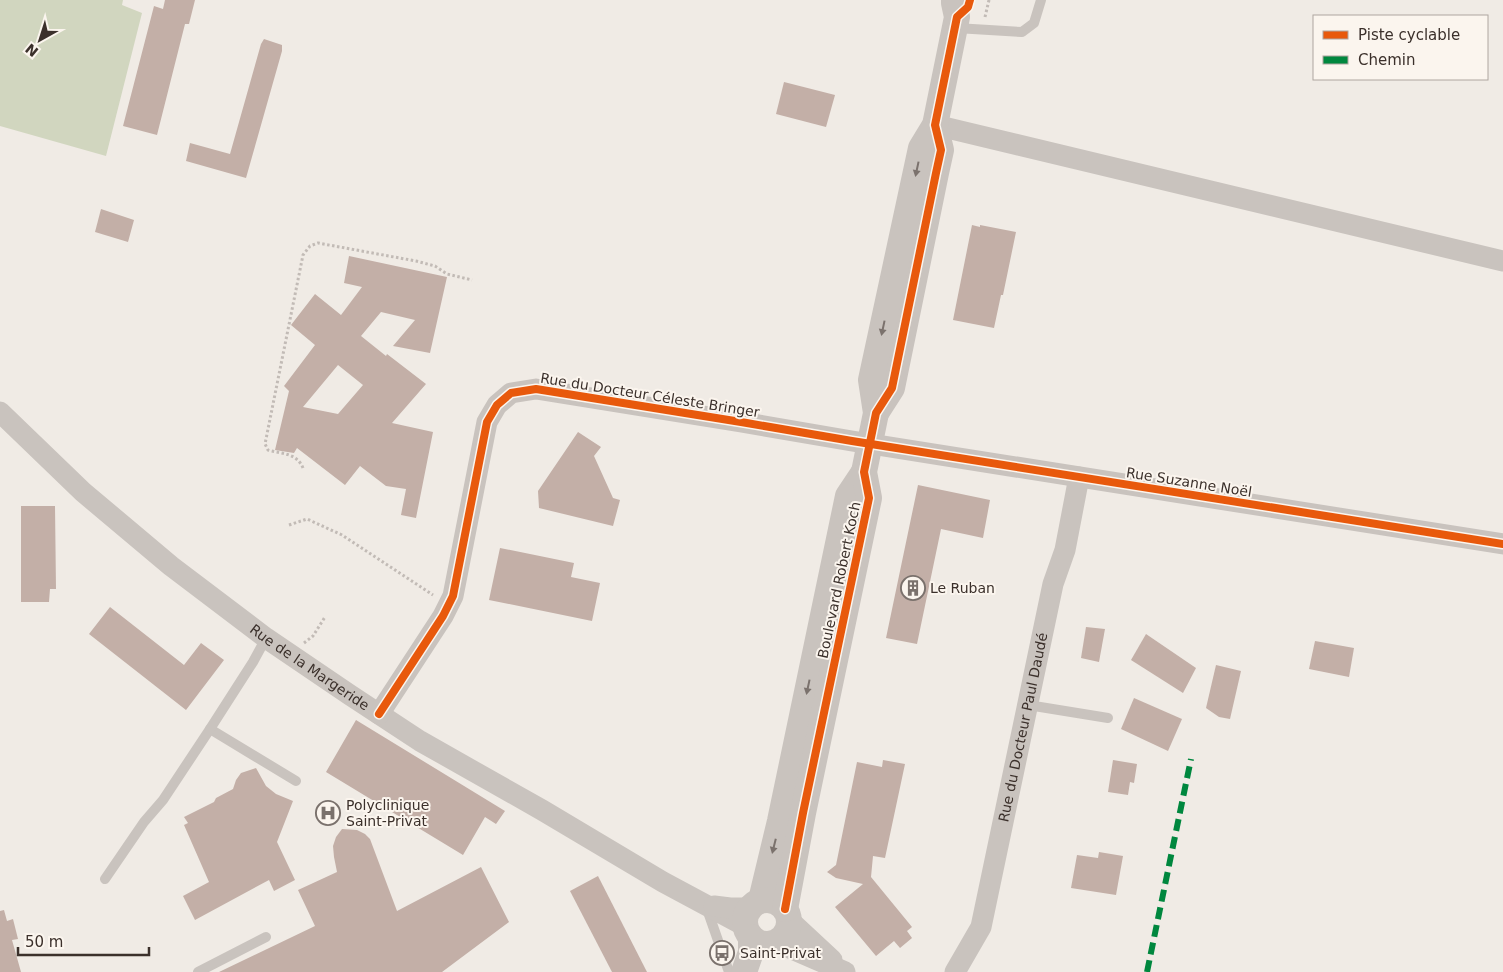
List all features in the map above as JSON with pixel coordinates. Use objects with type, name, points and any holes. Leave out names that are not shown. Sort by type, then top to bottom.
[{"type":"street","name":"Boulevard Robert Koch","points":[[739,972],[766,923],[801,821],[869,498],[864,472],[876,413],[892,388],[941,150],[935,125],[959,11]]},
{"type":"street","points":[[935,125],[1503,261]]},
{"type":"street","name":"Rue du Docteur Céleste Bringer","points":[[379,714],[443,616],[453,596],[487,422],[497,405],[511,393],[536,388],[870,443]]},
{"type":"street","name":"Rue de la Margeride","points":[[0,412],[83,492],[171,566],[289,654],[420,741],[542,810],[663,882],[706,905],[730,908],[766,923]]},
{"type":"street","name":"Rue Suzanne Noël","points":[[870,443],[1503,544]]},
{"type":"street","name":"Rue du Docteur Paul Daudé","points":[[954,972],[981,927],[1053,584],[1065,550],[1079,477]]},
{"type":"street","points":[[766,923],[844,971]]},
{"type":"lane","points":[[959,11],[1022,32],[1034,23],[1041,0]]},
{"type":"lane","points":[[105,879],[144,822],[163,800],[253,662],[266,638]]},
{"type":"lane","points":[[1028,705],[1108,718]]},
{"type":"lane","points":[[210,729],[296,781]]},
{"type":"lane","points":[[706,905],[739,972]]},
{"type":"lane","points":[[198,972],[266,937]]},
{"type":"path","points":[[303,468],[297,458],[268,450],[265,444],[303,256],[310,246],[318,243],[416,261],[436,266],[447,274],[472,280]]},
{"type":"path","points":[[289,524],[307,519],[342,535],[440,599],[433,610],[443,616]]},
{"type":"path","points":[[289,654],[313,636],[325,617]]},
{"type":"green space","points":[[0,0],[123,0],[122,5],[142,13],[106,156],[0,126]]},
{"type":"building","points":[[165,0],[195,0],[189,24],[185,24],[157,135],[123,126],[154,6],[163,9]]},
{"type":"building","points":[[264,39],[282,45],[282,51],[246,178],[186,161],[190,143],[230,154]]},
{"type":"building","points":[[784,82],[835,95],[826,127],[776,114]]},
{"type":"building","points":[[101,209],[134,220],[128,242],[95,232]]},
{"type":"building","points":[[972,225],[1016,232],[994,328],[953,320]]},
{"type":"building","points":[[349,256],[447,277],[430,353],[393,346],[415,320],[381,312],[361,336],[426,384],[392,423],[433,432],[416,518],[401,515],[406,489],[386,486],[360,466],[345,485],[297,448],[294,453],[275,450],[289,391],[284,386],[315,345],[291,325],[315,294],[341,315],[362,287],[344,283]],"holes":[[[338,365],[363,385],[338,414],[303,407]]]},
{"type":"building","points":[[578,432],[601,447],[594,456],[613,498],[620,500],[613,526],[539,508],[538,491]]},
{"type":"building","name":"Le Ruban","points":[[918,485],[990,500],[983,538],[941,529],[917,644],[886,638]]},
{"type":"building","points":[[21,506],[55,506],[56,589],[50,589],[49,602],[21,602]]},
{"type":"building","points":[[500,548],[574,563],[571,577],[600,583],[592,621],[489,600]]},
{"type":"building","points":[[110,607],[184,665],[201,643],[224,660],[186,710],[89,634]]},
{"type":"building","points":[[1086,627],[1105,629],[1099,662],[1081,658]]},
{"type":"building","points":[[1146,634],[1196,668],[1183,693],[1131,660]]},
{"type":"building","points":[[1315,641],[1354,648],[1349,677],[1309,669]]},
{"type":"building","points":[[1216,665],[1241,671],[1230,719],[1219,717],[1206,708]]},
{"type":"building","points":[[1134,698],[1182,719],[1168,751],[1121,729]]},
{"type":"building","points":[[356,720],[505,811],[496,824],[485,817],[463,855],[326,772]]},
{"type":"building","points":[[883,760],[905,764],[885,858],[873,856],[871,877],[912,927],[907,931],[912,938],[900,948],[894,941],[876,956],[835,907],[863,884],[836,878],[827,872],[836,865],[857,762],[882,767]]},
{"type":"building","points":[[1113,760],[1137,764],[1134,783],[1130,782],[1128,795],[1108,792]]},
{"type":"building","points":[[256,768],[266,786],[276,794],[293,801],[277,842],[295,880],[274,891],[269,880],[195,920],[183,896],[209,882],[184,825],[188,823],[184,817],[214,802],[216,798],[233,789],[241,773]]},
{"type":"building","points":[[342,829],[357,830],[370,839],[397,911],[481,867],[509,922],[442,972],[219,972],[315,926],[298,890],[337,872],[333,846],[336,837]]},
{"type":"building","points":[[1099,852],[1123,856],[1116,895],[1071,888],[1077,855],[1098,858]]},
{"type":"building","points":[[598,876],[647,972],[612,972],[570,891]]},
{"type":"building","points":[[4,910],[7,921],[13,919],[18,939],[12,940],[21,972],[0,972],[0,911]]},
{"type":"marked path","points":[[1147,972],[1191,759]]},
{"type":"cycle path","points":[[785,909],[803,813],[869,498],[864,472],[876,413],[892,388],[941,150],[935,125],[957,17],[968,7],[970,0]]},
{"type":"cycle path","points":[[379,714],[443,616],[453,596],[487,422],[497,405],[511,393],[536,389],[1503,544]]},
{"type":"place","name":"Le Ruban","points":[[913,588]]},
{"type":"place","name":"Polyclinique Saint-Privat","points":[[328,813]]},
{"type":"place","name":"Saint-Privat","points":[[722,953]]}]
